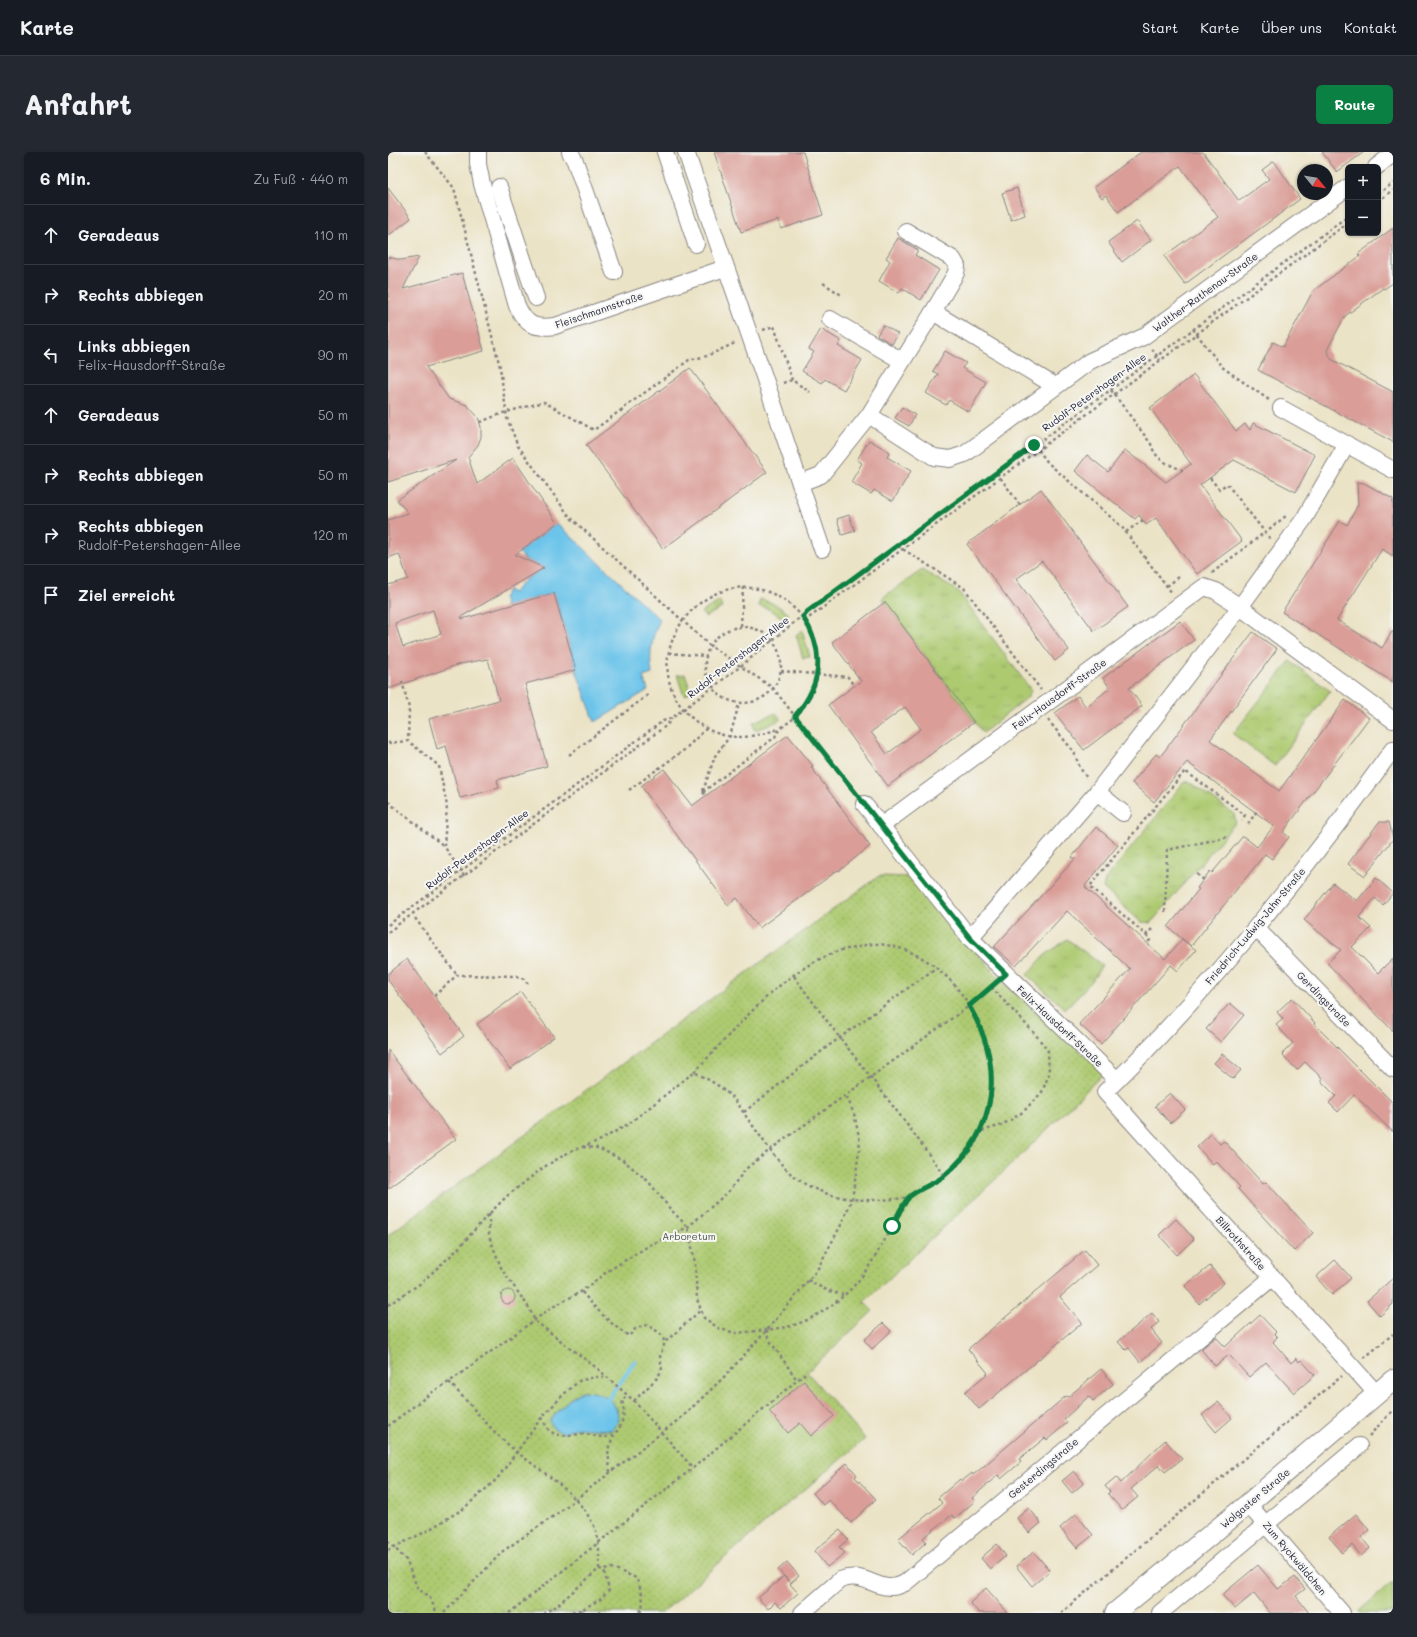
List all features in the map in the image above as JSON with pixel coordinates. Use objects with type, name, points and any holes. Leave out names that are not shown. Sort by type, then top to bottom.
[{"type":"main road","name":"Wolgaster Straße","points":[[1115,1613],[1248,1504],[1393,1380]]},
{"type":"street","name":"Fleischmannstraße","points":[[478,152],[478,164],[482,184],[517,306],[523,318],[532,325],[542,328],[555,326],[725,268]]},
{"type":"street","points":[[665,152],[696,244]]},
{"type":"street","points":[[686,152],[725,268],[750,335],[822,549]]},
{"type":"street","points":[[1380,164],[1393,154]]},
{"type":"street","points":[[573,155],[614,272]]},
{"type":"street","points":[[499,187],[536,298]]},
{"type":"street","name":"Walther-Rathenau-Straße","points":[[869,416],[934,457],[950,459],[965,454],[1090,361],[1144,337],[1345,189]]},
{"type":"street","points":[[800,483],[821,475],[869,416],[956,273],[958,266],[953,259],[906,231]]},
{"type":"street","points":[[933,312],[1055,386]]},
{"type":"street","points":[[830,319],[902,361]]},
{"type":"street","points":[[1281,408],[1393,470]]},
{"type":"street","points":[[970,938],[1097,792],[1240,607],[1281,553],[1307,514],[1346,444]]},
{"type":"street","points":[[1204,587],[1216,591],[1240,607],[1393,720]]},
{"type":"street","name":"Felix-Hausdorff-Straße","points":[[881,826],[1204,587]]},
{"type":"street","name":"Friedrich-Ludwig-Jahn-Straße","points":[[1105,1092],[1144,1054],[1256,928],[1346,815],[1393,749]]},
{"type":"street","points":[[1097,792],[1123,813]]},
{"type":"street","name":"Felix-Hausdorff-Straße","points":[[864,804],[970,938],[1117,1080]]},
{"type":"street","name":"Gerdingstraße","points":[[1256,928],[1393,1069]]},
{"type":"street","name":"Billrothstraße","points":[[1105,1092],[1354,1366],[1377,1394]]},
{"type":"street","name":"Gesterdingstraße","points":[[802,1613],[840,1580],[847,1578],[864,1578],[882,1588],[891,1588],[904,1583],[1272,1277]]},
{"type":"street","points":[[1160,1613],[1359,1446]]},
{"type":"street","name":"Zum Ryckwäldchen","points":[[1248,1504],[1266,1523],[1342,1613]]},
{"type":"path","points":[[425,152],[454,188],[500,367],[506,412],[518,446],[570,517],[709,645],[773,688],[864,804]]},
{"type":"path","points":[[1381,192],[1393,183]]},
{"type":"path","points":[[1379,200],[1393,190]]},
{"type":"path","name":"Rudolf-Petershagen-Allee","points":[[388,925],[663,721],[672,718],[773,641],[803,617],[807,612],[1345,218]]},
{"type":"path","points":[[803,617],[810,617],[1345,225]]},
{"type":"path","points":[[823,283],[843,296]]},
{"type":"path","points":[[480,422],[506,412],[544,402],[594,430],[689,360],[707,356],[750,335],[774,326],[792,380],[810,392]]},
{"type":"path","points":[[1193,329],[1222,367],[1281,408]]},
{"type":"path","points":[[1157,355],[1160,360]]},
{"type":"path","points":[[768,388],[792,380]]},
{"type":"path","points":[[1111,390],[1164,464],[1183,470]]},
{"type":"path","points":[[621,410],[626,415]]},
{"type":"path","points":[[1034,445],[1048,463],[1122,526],[1180,604]]},
{"type":"path","points":[[997,473],[1020,505]]},
{"type":"path","points":[[1210,478],[1220,489],[1227,484],[1281,553]]},
{"type":"path","points":[[1204,587],[1210,574],[1290,512]]},
{"type":"path","points":[[1126,532],[1143,520]]},
{"type":"path","points":[[898,546],[964,588],[1044,705],[1074,752],[1080,768]]},
{"type":"path","points":[[1167,586],[1180,577]]},
{"type":"path","points":[[741,626],[743,587]]},
{"type":"path","points":[[743,587],[773,594],[789,604],[803,617],[814,637],[817,649],[817,675],[810,695],[795,716],[778,729],[759,736],[744,738],[730,736],[706,728],[694,720],[684,709],[676,696],[671,682],[669,653],[674,636],[682,620],[696,605],[715,594],[743,587]]},
{"type":"path","points":[[741,626],[752,627],[763,632],[773,641],[780,655],[781,671],[773,688],[765,696],[755,702],[739,704],[725,700],[711,688],[706,678],[704,667],[705,656],[709,645],[717,636],[728,629],[741,626]]},
{"type":"path","points":[[669,653],[705,656]]},
{"type":"path","points":[[781,671],[848,677],[854,686]]},
{"type":"path","points":[[402,681],[409,708],[408,741]]},
{"type":"path","points":[[569,755],[649,694]]},
{"type":"path","points":[[703,792],[715,756],[730,736],[739,704]]},
{"type":"path","points":[[388,932],[667,725],[672,718]]},
{"type":"path","points":[[629,790],[684,750],[706,728]]},
{"type":"path","points":[[703,792],[775,737],[778,729]]},
{"type":"path","points":[[388,743],[408,741],[439,766],[447,806],[444,846]]},
{"type":"path","points":[[1146,944],[1150,940],[1146,935],[1090,886],[1185,771],[1245,815],[1242,820]]},
{"type":"path","points":[[711,786],[713,790]]},
{"type":"path","points":[[703,792],[706,796]]},
{"type":"path","points":[[388,802],[444,846],[464,876]]},
{"type":"path","points":[[1248,824],[1257,811]]},
{"type":"path","points":[[1165,912],[1167,850],[1228,837]]},
{"type":"path","points":[[1197,874],[1204,880]]},
{"type":"path","points":[[416,918],[457,975]]},
{"type":"path","points":[[1146,935],[1152,929]]},
{"type":"path","points":[[388,1305],[421,1283],[439,1267],[457,1250],[489,1213],[507,1196],[544,1167],[571,1151],[600,1140],[630,1123],[694,1072],[781,983],[822,958],[838,951],[877,944],[908,950],[937,967],[953,982],[969,1006],[984,1034],[993,1081],[982,1131],[958,1163],[944,1176],[909,1197],[888,1201],[852,1199],[821,1192],[805,1183],[784,1168],[737,1103],[722,1089],[694,1072]]},
{"type":"path","points":[[744,1112],[827,1047],[937,967]]},
{"type":"path","points":[[388,1426],[431,1393],[449,1382],[552,1308],[582,1291],[608,1271],[650,1245],[688,1227],[727,1193],[747,1168],[846,1094],[969,1006],[1006,974]]},
{"type":"path","points":[[434,996],[457,975],[517,976],[524,979],[529,985]]},
{"type":"path","points":[[794,976],[870,1078],[918,1137],[944,1176]]},
{"type":"path","points":[[982,1131],[1002,1125],[1023,1112],[1042,1092],[1049,1074],[1048,1051],[1036,1035],[991,988]]},
{"type":"path","points":[[444,1613],[503,1551],[532,1532],[575,1500],[682,1417],[722,1378],[767,1330],[817,1270],[842,1225],[852,1199],[860,1141],[854,1114],[846,1094]]},
{"type":"path","points":[[581,1147],[598,1148],[623,1160],[648,1181],[671,1210],[688,1227],[695,1263],[698,1299],[704,1318],[720,1329],[736,1333],[794,1326],[830,1307],[865,1273],[909,1197]]},
{"type":"path","points":[[489,1213],[489,1236],[502,1270],[528,1306],[535,1321],[608,1377],[634,1401],[693,1468]]},
{"type":"path","points":[[808,1280],[824,1289],[843,1295]]},
{"type":"path","points":[[582,1291],[612,1326],[629,1336],[636,1328],[647,1325],[660,1333],[665,1342]]},
{"type":"path","points":[[634,1401],[657,1378],[662,1370],[660,1356],[665,1342],[701,1310]]},
{"type":"path","points":[[767,1330],[768,1338],[797,1380]]},
{"type":"path","points":[[1061,1613],[1393,1334]]},
{"type":"path","points":[[509,1613],[693,1468],[807,1372]]},
{"type":"path","points":[[388,1550],[426,1532],[462,1509],[497,1479],[542,1417],[562,1395],[579,1381],[595,1377],[608,1377]]},
{"type":"path","points":[[449,1382],[475,1412],[518,1452],[562,1485],[575,1500],[595,1527],[598,1542],[599,1569]]},
{"type":"path","points":[[610,1472],[608,1449],[614,1434],[622,1424],[624,1409],[622,1401],[627,1395]]},
{"type":"path","points":[[1359,1446],[1393,1410]]},
{"type":"path","points":[[542,1417],[549,1430],[564,1436],[592,1434],[603,1437],[614,1434]]},
{"type":"path","points":[[388,1541],[406,1560],[418,1589],[429,1596],[437,1613]]},
{"type":"path","points":[[599,1569],[604,1570],[613,1568],[636,1578],[642,1590],[643,1608],[640,1613]]},
{"type":"path","points":[[544,1613],[555,1607],[599,1569]]},
{"type":"path","points":[[566,1613],[581,1610],[601,1599],[609,1590],[604,1570]]},
{"type":"path","points":[[598,1613],[602,1613]]},
{"type":"green space","points":[[922,570],[958,591],[1031,690],[1028,697],[983,733],[882,598]]},
{"type":"green space","points":[[760,599],[775,604],[789,614],[784,619],[771,610],[759,606]]},
{"type":"green space","points":[[720,601],[722,608],[705,617],[701,612]]},
{"type":"green space","points":[[802,630],[810,657],[803,658],[796,635]]},
{"type":"green space","points":[[1290,661],[1330,691],[1275,766],[1233,734]]},
{"type":"green space","points":[[685,674],[691,692],[684,696],[677,675]]},
{"type":"green space","points":[[776,713],[781,719],[768,726],[755,730],[753,722]]},
{"type":"green space","points":[[1189,781],[1234,814],[1236,822],[1151,923],[1141,922],[1103,888],[1105,880],[1183,783]]},
{"type":"green space","name":"Arboretum","points":[[879,876],[914,877],[1000,979],[1104,1073],[1016,1160],[864,1302],[873,1311],[807,1372],[865,1439],[766,1522],[662,1613],[388,1613],[388,1235]],"holes":[[[582,1391],[598,1394],[606,1398],[618,1410],[603,1431],[590,1428],[574,1428],[565,1431],[555,1430],[550,1422],[560,1408]]]},
{"type":"green space","points":[[1067,939],[1102,965],[1092,981],[1065,1009],[1027,975],[1044,956]]},
{"type":"green space","points":[[1393,1582],[1393,1613],[1360,1613],[1359,1611]]},
{"type":"water","points":[[557,523],[660,620],[652,646],[652,674],[643,677],[648,690],[595,722],[576,670],[554,593],[506,607],[503,598],[508,590],[513,593],[526,579],[544,568],[524,559],[519,552]]},
{"type":"water","points":[[582,1391],[602,1395],[611,1401],[615,1406],[619,1420],[612,1430],[575,1428],[564,1433],[555,1430],[550,1422],[553,1417],[572,1397]]},
{"type":"building","points":[[714,152],[803,152],[823,215],[781,229],[778,220],[741,232]]},
{"type":"building","points":[[1141,152],[1203,152],[1239,201],[1269,179],[1262,170],[1274,161],[1297,195],[1297,200],[1299,200],[1185,284],[1164,256],[1218,217],[1180,166],[1118,212],[1106,195],[1102,198],[1094,187]]},
{"type":"building","points":[[1322,152],[1364,152],[1348,164],[1345,164],[1345,166],[1337,172],[1333,164],[1331,164]]},
{"type":"building","points":[[388,188],[411,218],[388,236]]},
{"type":"building","points":[[1017,188],[1025,215],[1011,220],[1002,193]]},
{"type":"building","points":[[1137,221],[1151,240],[1122,262],[1108,242]]},
{"type":"building","points":[[1393,228],[1393,283],[1384,289],[1383,288],[1345,316],[1327,350],[1331,359],[1393,392],[1393,442],[1258,370],[1273,342],[1283,347],[1313,291],[1360,256],[1358,254]]},
{"type":"building","points":[[898,238],[918,250],[915,255],[939,270],[921,300],[902,288],[899,293],[879,281],[890,261],[886,258]]},
{"type":"building","points":[[388,257],[401,260],[419,257],[403,289],[462,273],[484,351],[426,367],[449,399],[467,405],[478,417],[481,427],[481,437],[478,445],[468,457],[477,484],[513,458],[557,523],[515,555],[544,568],[461,617],[462,619],[554,593],[576,670],[525,684],[547,766],[497,780],[499,788],[460,798],[446,746],[437,749],[429,719],[499,700],[488,659],[460,664],[388,689],[388,585],[408,579],[399,554],[388,558],[388,520],[408,513],[397,500],[456,460],[388,482]],"holes":[[[433,610],[441,634],[403,647],[395,623]]]},
{"type":"building","points":[[883,325],[898,334],[892,344],[877,335]]},
{"type":"building","points":[[821,329],[841,341],[838,346],[862,360],[844,390],[825,379],[822,383],[802,371],[814,352],[809,349]]},
{"type":"building","points":[[945,351],[966,363],[962,368],[986,382],[969,412],[949,400],[946,405],[926,393],[938,374],[933,371]]},
{"type":"building","points":[[690,368],[767,472],[663,549],[586,445]]},
{"type":"building","points":[[1194,375],[1236,431],[1245,424],[1250,430],[1253,423],[1315,455],[1296,492],[1234,460],[1200,485],[1242,541],[1197,574],[1156,518],[1146,525],[1139,515],[1135,519],[1075,471],[1087,455],[1108,472],[1125,450],[1166,482],[1191,464],[1150,408]]},
{"type":"building","points":[[902,407],[915,415],[909,426],[895,418]]},
{"type":"building","points":[[869,440],[890,452],[887,457],[911,471],[893,501],[874,490],[871,494],[851,482],[862,463],[857,460]]},
{"type":"building","points":[[1357,482],[1364,483],[1393,499],[1393,556],[1382,549],[1337,620],[1382,648],[1393,630],[1393,682],[1282,612],[1340,521],[1347,525],[1358,505]]},
{"type":"building","points":[[1041,489],[1128,607],[1094,631],[1042,561],[1016,579],[1069,650],[1055,661],[967,544]]},
{"type":"building","points":[[849,515],[855,531],[842,535],[837,519]]},
{"type":"building","points":[[885,602],[974,722],[888,786],[828,705],[861,681],[832,642]],"holes":[[[905,707],[921,729],[887,754],[871,732]]]},
{"type":"building","points":[[1180,621],[1194,640],[1129,688],[1142,706],[1084,750],[1055,713],[1078,696],[1086,707],[1110,688],[1103,678]]},
{"type":"building","points":[[1253,632],[1277,649],[1210,740],[1279,791],[1345,700],[1369,718],[1283,832],[1289,837],[1272,859],[1265,854],[1191,946],[1168,927],[1199,889],[1197,888],[1210,871],[1212,873],[1243,836],[1257,847],[1274,826],[1187,762],[1154,802],[1132,783],[1156,754],[1160,757]]},
{"type":"building","points":[[788,735],[813,766],[811,767],[870,846],[839,871],[838,870],[759,928],[737,898],[728,905],[641,786],[664,769],[692,806]]},
{"type":"building","points":[[1379,822],[1389,822],[1393,839],[1365,876],[1348,864]]},
{"type":"building","points":[[1096,827],[1118,845],[1085,886],[1087,889],[1165,959],[1182,939],[1196,950],[1178,971],[1171,965],[1101,1044],[1079,1024],[1130,969],[1067,911],[1016,966],[994,947],[1075,859],[1072,857]]},
{"type":"building","points":[[1376,878],[1393,893],[1383,905],[1375,898],[1359,917],[1371,928],[1352,947],[1378,973],[1393,958],[1393,1031],[1327,963],[1341,950],[1304,920],[1333,883],[1357,901]]},
{"type":"building","points":[[407,959],[464,1036],[442,1053],[388,980],[388,974]]},
{"type":"building","points":[[521,992],[554,1037],[510,1069],[477,1024]]},
{"type":"building","points":[[1292,998],[1315,1023],[1314,1024],[1393,1103],[1393,1132],[1354,1095],[1338,1112],[1329,1103],[1336,1096],[1322,1082],[1322,1078],[1305,1062],[1297,1070],[1282,1054],[1293,1043],[1276,1025],[1283,1019],[1277,1012]]},
{"type":"building","points":[[1230,1003],[1244,1015],[1221,1042],[1206,1029]]},
{"type":"building","points":[[388,1050],[456,1139],[388,1189]]},
{"type":"building","points":[[1222,1054],[1241,1070],[1233,1079],[1214,1063]]},
{"type":"building","points":[[1170,1093],[1185,1110],[1170,1123],[1155,1106]]},
{"type":"building","points":[[1211,1134],[1220,1144],[1224,1141],[1263,1184],[1266,1182],[1313,1233],[1294,1251],[1238,1189],[1240,1187],[1216,1161],[1213,1164],[1197,1147]]},
{"type":"building","points":[[1176,1219],[1194,1239],[1177,1255],[1159,1235]]},
{"type":"building","points":[[1085,1250],[1097,1265],[1060,1297],[1082,1323],[979,1409],[965,1392],[988,1373],[968,1349]]},
{"type":"building","points":[[1335,1260],[1351,1278],[1332,1295],[1316,1277]]},
{"type":"building","points":[[1210,1266],[1224,1283],[1199,1304],[1185,1286]]},
{"type":"building","points":[[1393,1278],[1393,1304],[1380,1316],[1367,1301]]},
{"type":"building","points":[[505,1290],[511,1290],[515,1294],[515,1300],[511,1304],[505,1304],[501,1300],[501,1294]]},
{"type":"building","points":[[1152,1313],[1159,1322],[1151,1329],[1162,1343],[1140,1362],[1129,1348],[1126,1350],[1118,1342]]},
{"type":"building","points":[[1260,1315],[1276,1332],[1274,1334],[1277,1337],[1273,1342],[1291,1363],[1296,1358],[1299,1362],[1301,1360],[1315,1375],[1294,1393],[1266,1362],[1249,1377],[1229,1355],[1215,1366],[1201,1349],[1216,1337],[1225,1347]]},
{"type":"building","points":[[883,1323],[891,1331],[872,1349],[864,1340]]},
{"type":"building","points":[[1101,1369],[1113,1384],[1093,1401],[1089,1396],[1064,1419],[1067,1423],[1047,1440],[1045,1438],[1019,1459],[1021,1462],[1001,1479],[998,1475],[972,1498],[975,1501],[955,1518],[952,1515],[923,1538],[926,1542],[912,1555],[898,1539],[942,1503],[938,1498],[960,1479],[962,1481],[972,1473],[973,1475],[1066,1396],[1068,1397]]},
{"type":"building","points":[[804,1381],[834,1416],[811,1436],[800,1423],[788,1433],[769,1411]]},
{"type":"building","points":[[1218,1402],[1232,1418],[1216,1432],[1202,1415]]},
{"type":"building","points":[[1165,1440],[1182,1459],[1165,1472],[1159,1465],[1131,1489],[1138,1497],[1122,1510],[1108,1494],[1110,1492],[1105,1486],[1116,1477],[1121,1483]]},
{"type":"building","points":[[847,1463],[857,1475],[855,1477],[876,1499],[851,1523],[829,1500],[823,1505],[813,1493]]},
{"type":"building","points":[[1074,1471],[1084,1483],[1072,1493],[1062,1481]]},
{"type":"building","points":[[1029,1508],[1041,1523],[1029,1533],[1017,1518]]},
{"type":"building","points":[[1076,1514],[1093,1535],[1077,1548],[1060,1528]]},
{"type":"building","points":[[1356,1514],[1369,1530],[1361,1537],[1370,1548],[1361,1556],[1352,1545],[1343,1553],[1329,1537]]},
{"type":"building","points":[[840,1530],[848,1540],[839,1547],[845,1553],[827,1567],[814,1551]]},
{"type":"building","points":[[997,1544],[1006,1556],[990,1569],[981,1558]]},
{"type":"building","points":[[1034,1552],[1050,1571],[1032,1586],[1016,1566]]},
{"type":"building","points":[[787,1562],[799,1576],[790,1584],[798,1593],[781,1608],[775,1602],[768,1609],[758,1598],[784,1576],[778,1570]]},
{"type":"building","points":[[1258,1565],[1278,1589],[1295,1577],[1305,1589],[1296,1596],[1309,1613],[1270,1613],[1254,1593],[1235,1609],[1222,1595]]},
{"type":"building","points":[[986,1588],[1008,1613],[979,1613],[970,1603]]},
{"type":"waterway","points":[[609,1398],[635,1361]]},
{"type":"route","points":[[892,1226],[909,1197],[944,1176],[971,1148],[982,1131],[993,1081],[984,1034],[969,1006],[1006,974],[970,938],[795,716],[805,705],[817,675],[817,649],[814,637],[803,617],[807,612],[1034,445]]}]
